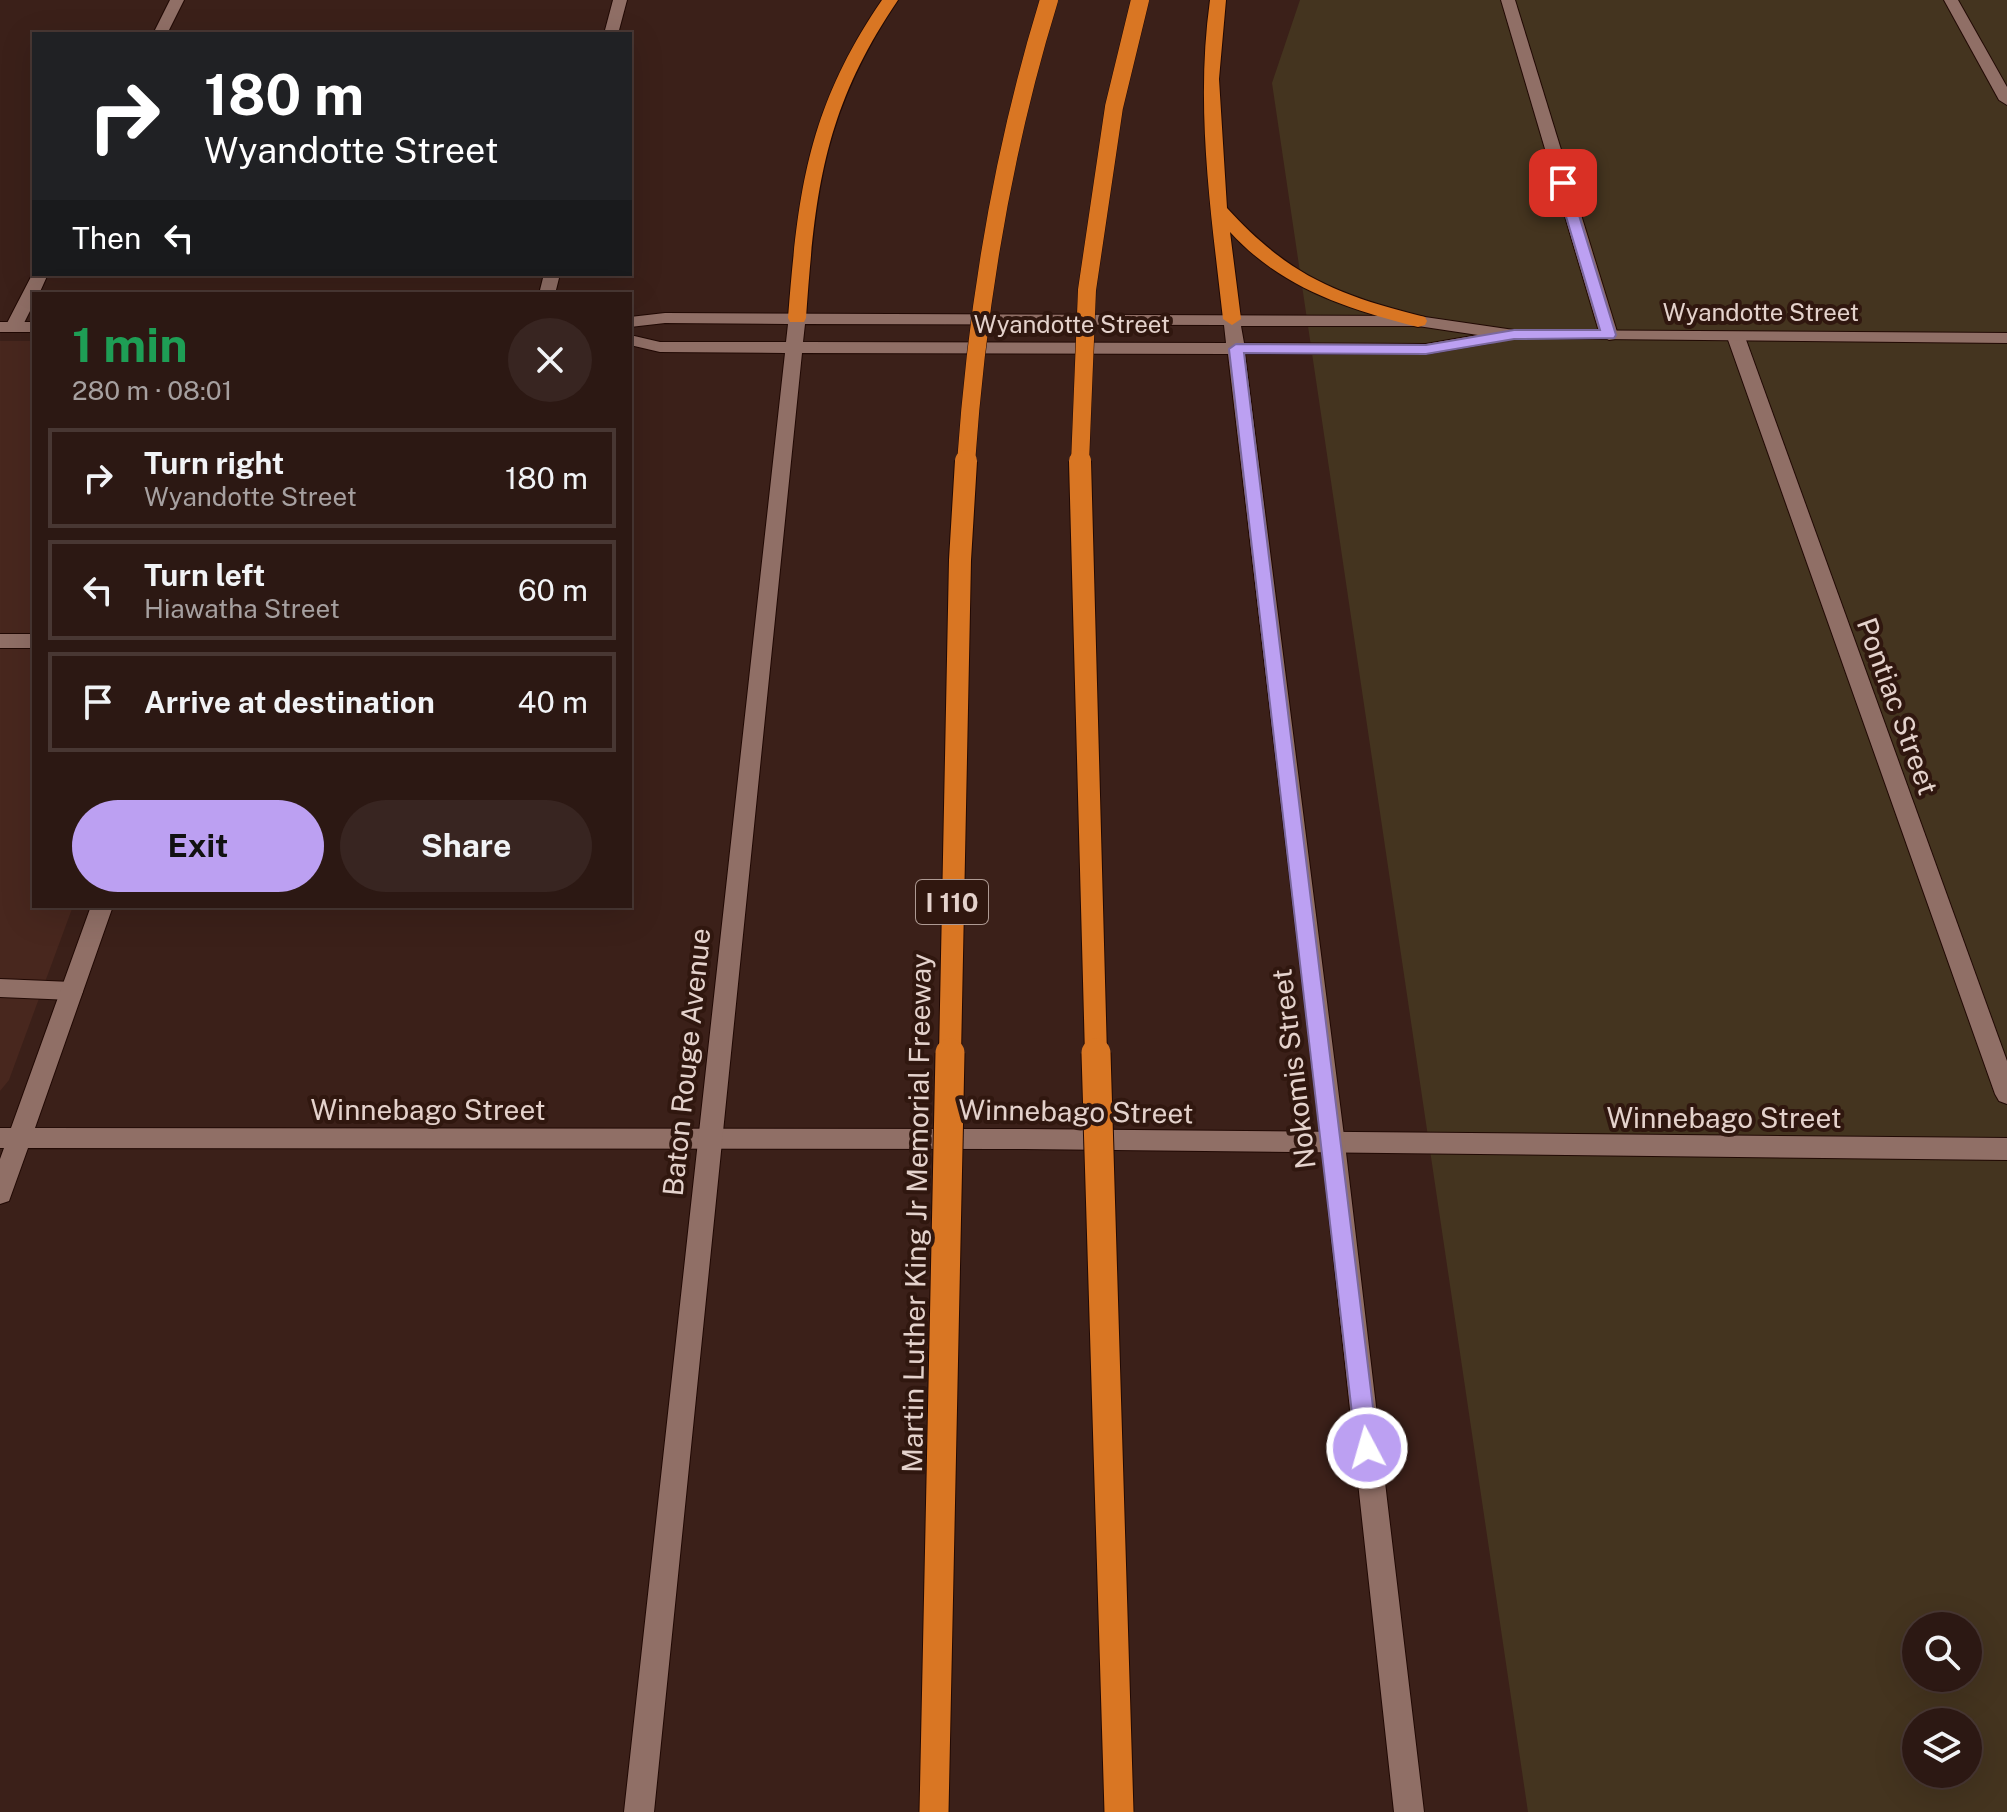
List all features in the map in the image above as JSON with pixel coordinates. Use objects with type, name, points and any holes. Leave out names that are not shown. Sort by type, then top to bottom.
[{"type":"highway","points":[[797,318],[818,143],[851,57],[890,0]]},
{"type":"highway","name":"Martin Luther King Jr Memorial Freeway","points":[[934,1812],[959,607],[966,455],[988,249],[1004,160],[1049,0]]},
{"type":"highway","points":[[1119,1812],[1079,496],[1087,290],[1114,107],[1140,0]]},
{"type":"highway","points":[[1218,0],[1213,28],[1211,78],[1220,210],[1232,319]]},
{"type":"highway","points":[[1220,210],[1263,257],[1286,274],[1344,302],[1418,321]]},
{"type":"street","points":[[161,32],[177,0]]},
{"type":"street","points":[[612,32],[620,0]]},
{"type":"street","points":[[1508,0],[1609,335]]},
{"type":"street","points":[[1951,0],[2007,100]]},
{"type":"street","points":[[7,327],[39,276]]},
{"type":"street","name":"Wyandotte Street","points":[[632,322],[665,318],[1418,321],[1514,335],[2007,338]]},
{"type":"street","name":"Baton Rouge Avenue","points":[[639,1812],[797,318]]},
{"type":"street","name":"Nokomis Street","points":[[1232,319],[1333,1144],[1409,1812]]},
{"type":"street","points":[[7,327],[32,327]]},
{"type":"street","name":"Wyandotte Street","points":[[632,340],[660,347],[1426,349],[1514,335]]},
{"type":"street","name":"Pontiac Street","points":[[1736,337],[2007,1094]]},
{"type":"street","points":[[0,641],[32,641]]},
{"type":"street","points":[[0,1193],[10,1138],[72,991],[101,908]]},
{"type":"street","points":[[0,988],[72,991]]},
{"type":"street","name":"Winnebago Street","points":[[10,1138],[1024,1139],[2007,1149]]},
{"type":"shaded area","points":[[1300,0],[2007,0],[2007,1812],[1528,1812],[1272,83]]},
{"type":"shaded area","points":[[0,341],[32,341],[32,908],[72,908],[9,1080],[0,1091]]},
{"type":"route","points":[[1367,1448],[1236,349],[1426,349],[1514,335],[1609,335],[1563,183]]}]
